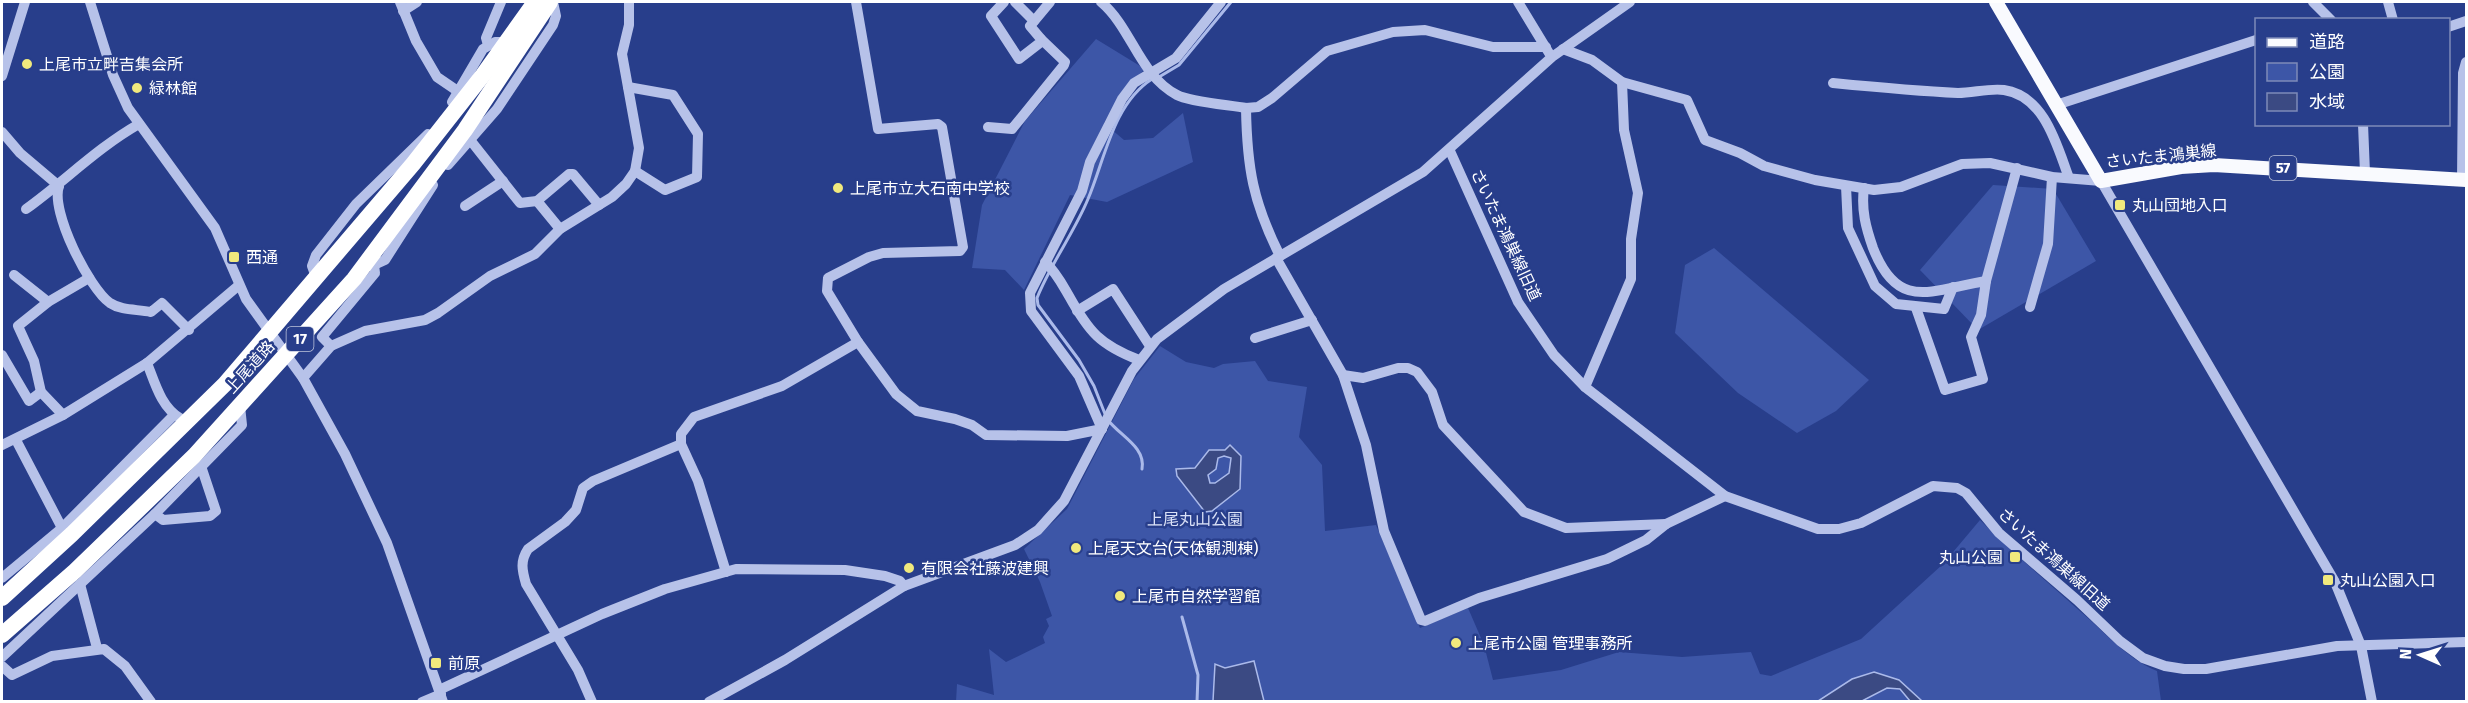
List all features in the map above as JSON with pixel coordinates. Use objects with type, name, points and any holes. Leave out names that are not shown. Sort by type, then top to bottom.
[{"type":"highway","name":"上尾道路","points":[[2,598],[72,534],[180,418],[225,384],[426,147],[535,2]]},
{"type":"highway","name":"上尾道路","points":[[2,636],[153,497],[370,265],[552,2]]},
{"type":"main road","name":"さいたま鴻巣線","points":[[1996,2],[2101,181],[2197,165],[2464,180]]},
{"type":"street","points":[[2,76],[25,2]]},
{"type":"street","points":[[90,2],[113,75],[139,124],[215,228],[238,286],[269,333],[303,378],[345,454],[387,543],[441,695]]},
{"type":"street","points":[[417,2],[401,6],[437,77],[459,92]]},
{"type":"street","points":[[316,277],[312,266],[323,247],[356,204],[427,135],[459,92],[488,45],[486,38],[501,2]]},
{"type":"street","points":[[331,346],[322,337],[375,273],[370,265],[385,260],[396,246],[430,189],[497,109],[553,25],[556,16],[552,2]]},
{"type":"street","points":[[303,378],[331,346],[365,331],[425,320],[490,276],[535,254],[560,229],[619,191],[635,171],[639,148],[622,54],[630,19],[629,2]]},
{"type":"street","points":[[856,2],[879,129],[938,124],[942,126],[963,247],[960,251],[883,253],[848,266],[828,278],[827,291],[858,342],[896,394],[908,405],[925,414],[955,419],[972,425],[986,435],[1067,436],[1102,429]]},
{"type":"street","points":[[1004,2],[991,16],[1019,59],[1041,39]]},
{"type":"street","points":[[1015,2],[1034,21]]},
{"type":"street","points":[[988,127],[1012,129],[1064,65],[1065,62],[1030,26],[1050,2]]},
{"type":"street","points":[[1101,2],[1109,8],[1150,71],[1179,96],[1246,108],[1258,107],[1272,98],[1327,51],[1393,32],[1425,30],[1493,47],[1549,52],[1563,49],[1630,2]]},
{"type":"street","points":[[1102,429],[1079,376],[1036,319],[1029,304],[1030,293],[1082,191],[1090,162],[1116,109],[1134,83],[1150,71],[1176,58],[1221,2]]},
{"type":"street","points":[[1518,2],[1549,52]]},
{"type":"street","points":[[2313,2],[2329,18]]},
{"type":"street","points":[[2388,2],[2392,18]]},
{"type":"street","points":[[2450,26],[2466,21]]},
{"type":"street","points":[[2056,105],[2255,40]]},
{"type":"street","points":[[488,45],[506,42]]},
{"type":"street","points":[[1563,49],[1592,60],[1622,82],[1687,100],[1705,140],[1740,153],[1764,166],[1846,186],[1864,188],[1901,187],[1962,164],[1990,163],[2052,177],[2101,181],[2325,563],[2347,606],[2361,646],[2372,702]]},
{"type":"street","points":[[709,702],[784,660],[904,586],[1015,545],[1038,530],[1064,501],[1139,360],[1150,346],[1209,299],[1402,187],[1450,151],[1549,52]]},
{"type":"street","points":[[2464,180],[2463,73],[2466,62]]},
{"type":"street","points":[[1585,387],[1630,279],[1631,239],[1638,193],[1624,130],[1622,82]]},
{"type":"street","points":[[1833,83],[1958,93],[1997,90],[2016,93],[2030,103],[2047,122],[2069,178]]},
{"type":"street","points":[[628,87],[673,95],[698,134],[697,177],[665,190],[635,171]]},
{"type":"street","points":[[1246,108],[1247,157],[1252,188],[1278,257],[1343,375],[1361,425],[1384,531],[1421,620],[1425,621],[1479,598],[1607,559],[1646,540],[1666,524],[1725,496]]},
{"type":"street","points":[[26,209],[59,186],[86,159],[139,124]]},
{"type":"street","points":[[2363,126],[2365,174]]},
{"type":"street","points":[[2,132],[20,153],[59,186]]},
{"type":"street","points":[[471,141],[520,203],[537,201],[568,174],[573,174],[599,205]]},
{"type":"street","name":"さいたま鴻巣線旧道","points":[[1450,151],[1518,302],[1554,355],[1585,387],[1725,496],[1818,529],[1839,530],[1861,522],[1933,486],[1957,488],[1966,493],[1999,533],[2077,600],[2120,641],[2143,658],[2165,666],[2206,669],[2314,649],[2466,642]]},
{"type":"street","points":[[1916,308],[1945,390],[1983,379],[1971,337],[1981,315],[1986,281],[2017,168]]},
{"type":"street","points":[[2030,307],[2048,244],[2052,177]]},
{"type":"street","points":[[465,206],[503,181]]},
{"type":"street","points":[[59,186],[58,202],[61,216],[89,278],[108,301],[119,308],[151,312],[162,303],[189,330]]},
{"type":"street","points":[[1846,186],[1848,228],[1870,279],[1886,297],[1896,304],[1916,308],[1944,309],[1953,287]]},
{"type":"street","points":[[1864,188],[1864,221],[1888,278],[1900,288],[1912,292],[1986,281]]},
{"type":"street","points":[[537,201],[560,229]]},
{"type":"street","points":[[1045,262],[1054,270],[1077,311],[1100,341],[1113,350],[1139,360]]},
{"type":"street","points":[[14,275],[48,302]]},
{"type":"street","points":[[63,415],[41,392],[34,361],[18,326],[48,302],[89,278]]},
{"type":"street","points":[[2,446],[63,415],[147,363],[189,330],[238,286]]},
{"type":"street","points":[[1077,311],[1113,289],[1150,346]]},
{"type":"street","points":[[1255,338],[1312,320]]},
{"type":"street","points":[[726,572],[698,481],[681,444],[681,434],[694,417],[782,386],[858,342]]},
{"type":"street","points":[[2,355],[29,401],[41,392]]},
{"type":"street","points":[[2,578],[62,528],[180,418],[159,394],[147,363]]},
{"type":"street","points":[[1343,375],[1363,378],[1398,368],[1408,368],[1417,372],[1432,392],[1443,425],[1524,512],[1536,518],[1566,528],[1666,524]]},
{"type":"street","points":[[2,657],[202,469],[242,425],[240,406]]},
{"type":"street","points":[[16,440],[62,528]]},
{"type":"street","points":[[592,702],[578,670],[526,584],[522,564],[528,549],[565,522],[576,510],[583,488],[593,481],[681,444]]},
{"type":"street","points":[[155,514],[163,520],[210,516],[216,512],[202,469]]},
{"type":"street","points":[[422,702],[441,695],[557,636],[646,596],[726,572],[745,568],[845,570],[885,576],[900,581],[904,586]]},
{"type":"street","points":[[80,584],[97,648]]},
{"type":"street","points":[[15,623],[32,628]]},
{"type":"street","points":[[2,666],[12,675],[52,657],[97,648],[104,650],[125,666],[151,702]]},
{"type":"green space","points":[[1096,39],[1145,69],[1123,91],[1104,123],[1124,140],[1153,138],[1183,113],[1193,162],[1107,202],[1070,195],[1024,290],[1005,270],[972,268],[982,205],[1025,121]]},
{"type":"green space","points":[[1993,185],[2053,189],[2096,261],[1978,330],[1920,270]]},
{"type":"green space","points":[[1714,248],[1869,380],[1836,411],[1797,433],[1738,393],[1675,333],[1685,265]]},
{"type":"green space","name":"上尾丸山公園","points":[[1160,346],[1186,362],[1214,368],[1223,364],[1255,361],[1268,381],[1307,387],[1299,437],[1322,465],[1325,531],[1376,525],[1420,628],[1468,608],[1484,645],[1493,680],[1561,670],[1619,652],[1682,657],[1751,652],[1760,674],[1771,676],[1861,639],[1943,564],[1980,520],[2121,648],[2138,661],[2157,671],[2161,701],[956,702],[957,684],[994,695],[989,649],[1006,662],[1045,643],[1043,637],[1049,626],[1046,619],[1052,616],[1040,582],[1024,549],[1067,509],[1134,379]]},
{"type":"water","points":[[1230,445],[1241,456],[1240,489],[1212,511],[1205,512],[1177,476],[1176,469],[1195,468],[1209,450],[1225,450]],"holes":[[[1224,456],[1231,458],[1229,473],[1215,483],[1210,483],[1208,475],[1216,469],[1218,458]]]},
{"type":"water","points":[[1254,661],[1264,701],[1213,701],[1215,664],[1225,668]]},
{"type":"water","points":[[1874,672],[1899,680],[1922,701],[1910,701],[1900,689],[1887,688],[1862,701],[1818,701],[1852,679]]},
{"type":"waterway","points":[[1159,77],[1179,65],[1231,2]]},
{"type":"waterway","points":[[1105,414],[1094,386],[1079,360],[1038,305],[1037,298],[1082,212],[1119,117],[1139,90],[1152,79]]},
{"type":"waterway","points":[[1108,420],[1136,448],[1140,454],[1142,469]]},
{"type":"waterway","points":[[1182,617],[1198,675],[1197,702]]},
{"type":"place","name":"上尾市立畔吉集会所","points":[[27,64]]},
{"type":"place","name":"緑林館","points":[[137,88]]},
{"type":"place","name":"上尾市立大石南中学校","points":[[838,188]]},
{"type":"place","name":"丸山団地入口","points":[[2120,205]]},
{"type":"place","name":"西通","points":[[234,257]]},
{"type":"place","name":"上尾天文台(天体観測棟)","points":[[1076,548]]},
{"type":"place","name":"丸山公園","points":[[2015,557]]},
{"type":"place","name":"有限会社藤波建興","points":[[909,568]]},
{"type":"place","name":"丸山公園入口","points":[[2328,580]]},
{"type":"place","name":"上尾市自然学習館","points":[[1120,596]]},
{"type":"place","name":"上尾市公園 管理事務所","points":[[1456,643]]},
{"type":"place","name":"前原","points":[[436,663]]}]
